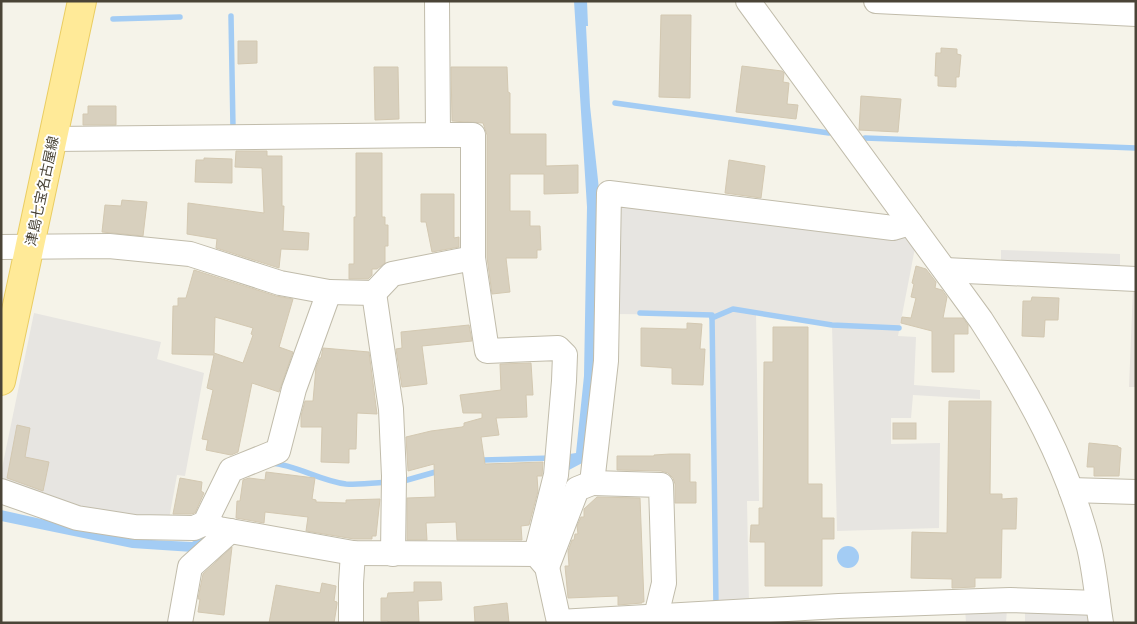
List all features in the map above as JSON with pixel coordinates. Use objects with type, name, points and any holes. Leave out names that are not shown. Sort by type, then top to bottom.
[{"type":"main road","name":"津島七宝名古屋線","points":[[1,381],[82,1]]},
{"type":"street","points":[[437,1],[438,135]]},
{"type":"street","points":[[53,139],[473,135],[473,258],[487,351],[558,348],[565,355],[556,475],[541,560],[559,622],[656,616],[839,614],[1010,600],[1100,613],[1089,548],[1071,490],[1048,434],[1016,375],[981,320],[748,1]]},
{"type":"street","points":[[876,1],[1136,14]]},
{"type":"street","points":[[592,483],[606,361],[609,193],[893,228],[910,223]]},
{"type":"street","points":[[1,247],[109,246],[190,254],[280,283],[329,292],[374,293],[392,274],[473,258]]},
{"type":"street","points":[[945,270],[1136,279]]},
{"type":"street","points":[[180,623],[190,566],[215,527],[231,470],[278,451],[294,389],[329,292]]},
{"type":"street","points":[[374,293],[392,409],[393,554]]},
{"type":"street","points":[[541,560],[577,489],[592,483],[661,485],[664,583],[656,616]]},
{"type":"street","points":[[1071,490],[1136,492]]},
{"type":"street","points":[[1,491],[78,518],[135,528],[215,527],[353,553],[541,560]]},
{"type":"street","points":[[351,623],[353,553]]},
{"type":"shaded area","points":[[623,202],[906,237],[915,248],[898,336],[916,337],[914,385],[980,390],[980,399],[913,395],[911,418],[891,418],[891,444],[940,443],[939,528],[837,531],[832,325],[756,313],[759,501],[747,501],[749,603],[716,605],[712,315],[615,314],[617,207]]},
{"type":"shaded area","points":[[1001,250],[1120,254],[1120,269],[1001,265]]},
{"type":"shaded area","points":[[1133,288],[1136,288],[1136,387],[1129,387]]},
{"type":"shaded area","points":[[34,313],[161,342],[157,359],[204,373],[185,476],[177,475],[169,519],[78,509],[1,484],[1,473]]},
{"type":"shaded area","points":[[965,608],[1007,609],[1006,623],[966,623]]},
{"type":"shaded area","points":[[1025,610],[1086,611],[1094,623],[1025,623]]},
{"type":"water","points":[[574,1],[587,1],[588,26],[586,26],[590,106],[601,208],[599,315],[586,461],[569,470],[547,548],[563,455],[576,453],[584,376],[587,207]]},
{"type":"water","points":[[1,510],[131,539],[192,542],[205,534],[210,538],[193,552],[132,548],[1,521]]},
{"type":"water","points":[[844,546],[852,546],[859,553],[859,561],[852,568],[844,568],[837,561],[837,553]]},
{"type":"building","points":[[661,15],[691,15],[690,98],[659,97]]},
{"type":"building","points":[[238,41],[257,41],[257,63],[238,64]]},
{"type":"building","points":[[941,48],[957,49],[957,54],[961,55],[959,77],[956,77],[956,87],[938,86],[938,76],[935,76],[936,53],[941,53]]},
{"type":"building","points":[[742,66],[782,71],[784,73],[783,82],[789,83],[787,104],[798,105],[796,119],[736,112]]},
{"type":"building","points":[[374,67],[398,67],[399,119],[375,120]]},
{"type":"building","points":[[451,67],[507,67],[508,92],[510,93],[510,134],[546,134],[546,166],[578,165],[578,193],[544,194],[544,174],[510,174],[510,211],[530,211],[530,226],[540,226],[541,250],[537,250],[537,258],[506,258],[510,292],[492,294],[487,257],[487,135],[483,123],[452,121]]},
{"type":"building","points":[[861,96],[901,99],[898,132],[859,130]]},
{"type":"building","points":[[88,106],[116,106],[116,125],[83,125],[83,114],[88,114]]},
{"type":"building","points":[[236,151],[267,151],[267,156],[282,156],[283,231],[309,233],[308,250],[281,249],[279,268],[216,248],[217,239],[187,234],[188,203],[264,213],[262,168],[235,167]]},
{"type":"building","points":[[356,153],[382,153],[382,217],[385,217],[385,225],[388,225],[388,246],[385,246],[385,263],[377,269],[372,269],[372,275],[368,279],[349,279],[349,264],[354,264]]},
{"type":"building","points":[[204,158],[232,159],[232,183],[195,182],[196,160],[204,160]]},
{"type":"building","points":[[729,160],[765,166],[761,198],[725,193]]},
{"type":"building","points":[[421,194],[454,194],[454,238],[459,237],[459,247],[432,252],[426,222],[421,222]]},
{"type":"building","points":[[122,200],[147,202],[143,236],[102,232],[105,205],[121,206]]},
{"type":"building","points":[[916,266],[926,269],[936,282],[935,288],[942,290],[947,297],[943,318],[963,318],[968,325],[968,334],[954,334],[954,372],[932,372],[932,331],[901,323],[902,317],[911,318],[916,298],[911,297]]},
{"type":"building","points":[[194,270],[276,296],[293,299],[279,347],[293,352],[279,392],[252,383],[238,452],[231,455],[206,450],[208,440],[202,439],[213,390],[207,388],[214,355],[172,354],[173,306],[178,306],[178,298],[186,298]],"holes":[[[215,317],[253,328],[251,334],[253,335],[243,363],[214,353]]]},
{"type":"building","points":[[1032,297],[1059,298],[1058,320],[1045,320],[1044,337],[1022,336],[1023,301],[1031,301]]},
{"type":"building","points":[[687,323],[702,324],[700,349],[705,349],[703,385],[672,384],[672,368],[641,366],[641,328],[687,329]]},
{"type":"building","points":[[469,325],[472,341],[422,346],[427,384],[402,387],[396,349],[402,348],[401,332]]},
{"type":"building","points":[[773,327],[808,327],[808,484],[822,484],[822,518],[834,518],[834,539],[822,539],[822,586],[765,586],[765,542],[750,542],[751,525],[759,525],[759,508],[763,508],[764,362],[773,362]]},
{"type":"building","points":[[323,348],[369,352],[377,414],[357,413],[356,449],[349,449],[349,463],[321,462],[322,427],[301,427],[301,416],[305,401],[313,401],[316,367],[321,358]]},
{"type":"building","points":[[531,363],[533,395],[526,395],[527,417],[496,418],[499,435],[481,437],[485,464],[543,462],[542,476],[537,476],[538,491],[529,525],[521,526],[522,540],[457,540],[456,522],[426,523],[427,540],[407,540],[407,498],[435,497],[434,464],[408,471],[406,437],[431,431],[462,427],[464,423],[482,418],[482,413],[463,413],[460,395],[501,390],[500,364]]},
{"type":"building","points":[[949,401],[991,401],[990,494],[1002,494],[1002,499],[1017,498],[1016,529],[1002,529],[1001,578],[975,578],[975,587],[952,588],[952,579],[911,578],[912,532],[947,533]]},
{"type":"building","points":[[893,423],[916,423],[916,439],[893,439]]},
{"type":"building","points":[[17,425],[30,428],[25,457],[49,462],[43,491],[7,478]]},
{"type":"building","points":[[1089,443],[1118,446],[1121,448],[1119,476],[1094,476],[1094,467],[1087,467]]},
{"type":"building","points":[[690,454],[690,482],[696,482],[696,503],[675,503],[675,484],[673,478],[668,473],[661,471],[617,470],[617,456]]},
{"type":"building","points":[[266,472],[315,478],[312,499],[316,500],[316,502],[346,503],[346,500],[380,499],[376,536],[372,536],[372,539],[354,539],[306,531],[308,517],[265,512],[264,523],[236,518],[237,501],[240,501],[243,480],[249,478],[265,480]]},
{"type":"building","points":[[180,478],[202,482],[201,491],[204,493],[195,513],[173,514]]},
{"type":"building","points":[[597,497],[640,498],[644,602],[642,603],[618,605],[618,596],[568,598],[565,566],[569,566],[568,551],[575,534],[578,534],[577,526],[581,517],[584,517],[584,509]]},
{"type":"building","points":[[232,547],[224,615],[198,612],[200,599],[198,599],[203,574]]},
{"type":"building","points":[[414,582],[441,582],[442,600],[418,601],[419,623],[388,623],[388,621],[381,621],[381,598],[387,598],[388,593],[414,592]]},
{"type":"building","points":[[322,583],[336,586],[334,601],[337,604],[334,623],[269,623],[276,585],[320,593]]},
{"type":"building","points":[[507,603],[509,623],[475,623],[474,607]]},
{"type":"waterway","points":[[228,128],[233,128],[231,16]]},
{"type":"waterway","points":[[113,19],[180,17]]},
{"type":"waterway","points":[[615,103],[829,133]]},
{"type":"waterway","points":[[865,138],[1136,148]]},
{"type":"waterway","points":[[712,318],[733,309],[832,325],[899,328]]},
{"type":"waterway","points":[[640,313],[712,315],[716,605]]},
{"type":"waterway","points":[[477,461],[553,458]]},
{"type":"waterway","points":[[271,463],[281,464],[327,480],[346,484],[389,482]]},
{"type":"waterway","points":[[400,482],[439,471]]}]
